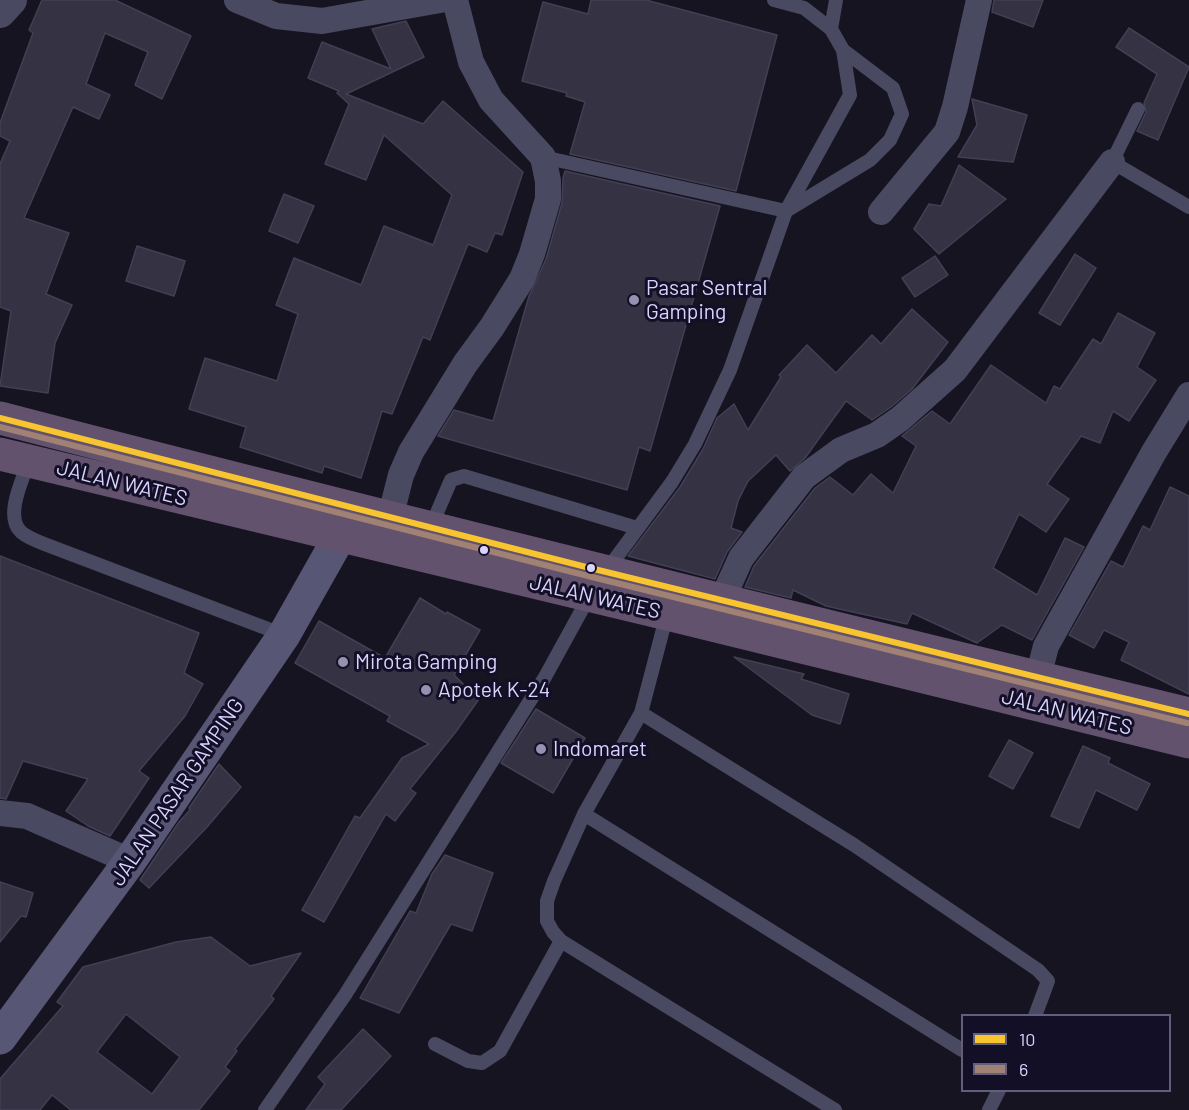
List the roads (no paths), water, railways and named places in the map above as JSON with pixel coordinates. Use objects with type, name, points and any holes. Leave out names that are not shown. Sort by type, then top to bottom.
[{"type":"highway","name":"JALAN WATES","points":[[0,418],[430,529],[598,584],[667,614],[1189,742]]},
{"type":"highway","name":"JALAN WATES","points":[[15,457],[340,536],[598,584],[722,600],[1189,714]]},
{"type":"main road","name":"JALAN PASAR GAMPING","points":[[0,1038],[130,861],[284,635],[340,536]]},
{"type":"street","points":[[0,12],[11,0]]},
{"type":"street","points":[[237,0],[276,16],[322,21],[440,0]]},
{"type":"street","points":[[390,518],[401,475],[411,452],[465,364],[492,327],[522,279],[548,199],[548,181],[543,157],[491,100],[471,62],[455,0]]},
{"type":"street","points":[[882,213],[947,132],[955,107],[979,0]]},
{"type":"street","points":[[722,600],[741,558],[804,477],[841,450],[877,435],[955,370],[1112,162]]},
{"type":"street","points":[[1038,677],[1046,646],[1154,452],[1189,395]]},
{"type":"street","points":[[0,813],[27,816],[130,861]]},
{"type":"lane","points":[[265,1110],[345,995],[545,677],[598,584],[672,482],[695,444],[725,381],[786,210],[850,95],[843,50],[831,29],[804,8],[774,0]]},
{"type":"lane","points":[[831,29],[836,0]]},
{"type":"lane","points":[[543,157],[786,210],[870,160],[890,140],[902,114],[893,88],[843,50]]},
{"type":"lane","points":[[1138,109],[1112,162],[1189,207]]},
{"type":"lane","points":[[15,457],[15,522],[20,532],[47,545],[284,635]]},
{"type":"lane","points":[[430,529],[451,480],[464,476],[637,528]]},
{"type":"lane","points":[[667,614],[641,713],[584,814],[547,901],[547,921],[561,940],[835,1110]]},
{"type":"lane","points":[[641,713],[854,845],[1038,970],[1048,981],[1036,1014]]},
{"type":"lane","points":[[584,814],[961,1049]]},
{"type":"lane","points":[[435,1044],[468,1061],[482,1063],[500,1051],[561,940]]},
{"type":"lane","points":[[989,1110],[998,1092]]},
{"type":"place","name":"Pasar Sentral Gamping","points":[[634,300]]},
{"type":"place","name":"Mirota Gamping","points":[[343,662]]},
{"type":"place","name":"Apotek K-24","points":[[426,690]]},
{"type":"place","name":"Indomaret","points":[[541,749]]}]
